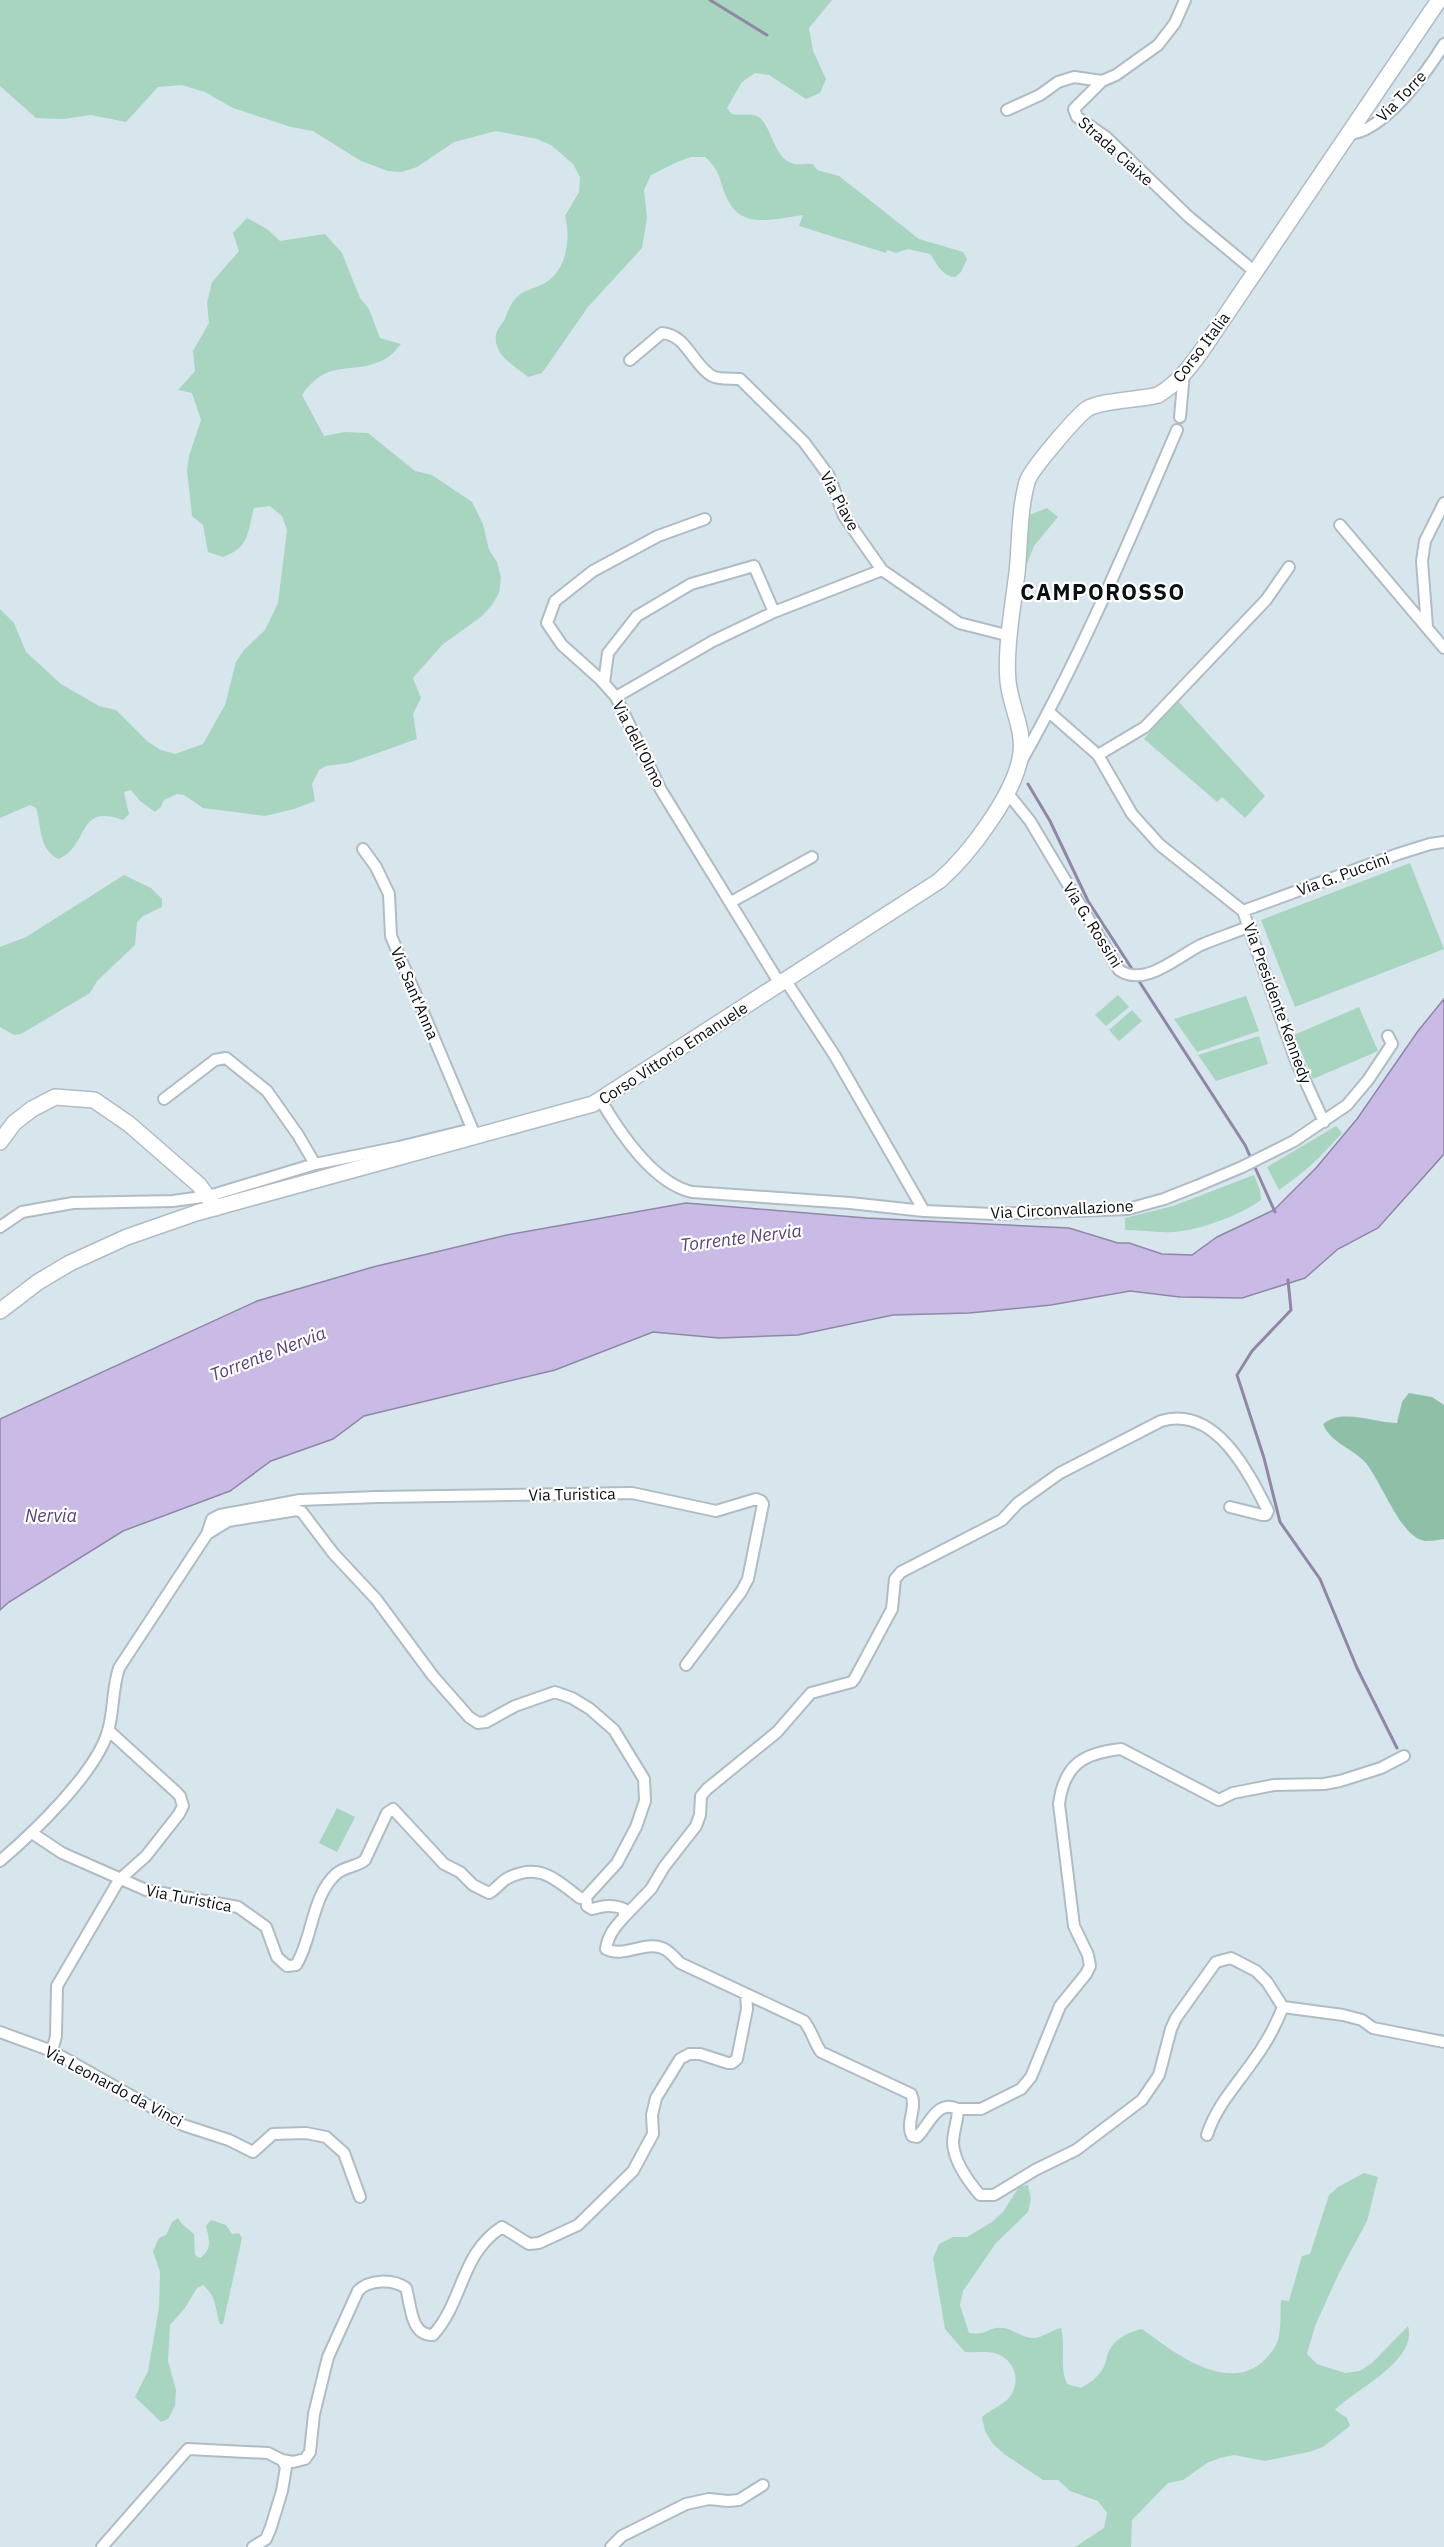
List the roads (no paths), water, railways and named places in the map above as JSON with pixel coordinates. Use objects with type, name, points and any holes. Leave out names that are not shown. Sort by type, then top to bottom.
[{"type":"main road","name":"Corso Italia","points":[[1015,774],[1024,751],[1008,682],[1010,636],[1024,501],[1029,475],[1088,409],[1158,395],[1168,389],[1184,373],[1208,343],[1439,0]]},
{"type":"main road","name":"Corso Vittorio Emanuele","points":[[0,1311],[38,1282],[70,1263],[212,1202],[402,1151],[593,1104],[946,876],[975,844],[1015,774]]},
{"type":"main road","points":[[0,1142],[14,1123],[32,1109],[55,1097],[94,1100],[129,1124],[212,1202]]},
{"type":"street","name":"Strada Ciaixe","points":[[1185,0],[1175,23],[1158,45],[1116,75],[1102,81],[1074,109],[1077,117],[1106,137],[1189,218],[1254,272]]},
{"type":"street","name":"Via Torre","points":[[1348,134],[1357,134],[1367,129],[1403,99],[1433,62],[1444,44]]},
{"type":"street","points":[[1007,110],[1040,95],[1058,82],[1074,77],[1102,81]]},
{"type":"street","name":"Via Piave","points":[[630,360],[662,333],[672,334],[713,377],[740,379],[804,442],[829,476],[844,516],[882,570],[959,623],[1010,636]]},
{"type":"street","points":[[1180,417],[1184,373]]},
{"type":"street","points":[[1024,751],[1049,712],[1177,430]]},
{"type":"street","points":[[1427,627],[1422,561],[1425,541],[1444,504]]},
{"type":"street","name":"Via dell'Olmo","points":[[705,519],[658,536],[593,571],[555,601],[547,623],[562,645],[616,697],[661,790],[783,982]]},
{"type":"street","points":[[1340,525],[1444,648]]},
{"type":"street","points":[[604,683],[608,653],[637,616],[691,584],[754,566],[774,612]]},
{"type":"street","points":[[1098,755],[1145,727],[1266,600],[1289,567]]},
{"type":"street","points":[[616,697],[713,641],[774,612],[882,570]]},
{"type":"street","name":"Via Presidente Kennedy","points":[[1049,712],[1098,755],[1132,813],[1160,845],[1244,911],[1296,1061],[1324,1122]]},
{"type":"street","name":"Via G. Rossini","points":[[1006,791],[1030,821],[1080,908],[1119,970],[1126,975],[1143,976],[1166,966],[1201,945],[1250,926]]},
{"type":"street","name":"Via G. Puccini","points":[[1244,911],[1398,854],[1444,842]]},
{"type":"street","name":"Via Sant'Anna","points":[[363,849],[376,867],[389,894],[391,936],[474,1133]]},
{"type":"street","points":[[731,902],[812,857]]},
{"type":"street","points":[[783,982],[835,1056],[924,1211]]},
{"type":"street","name":"Via Circonvallazione","points":[[600,1099],[620,1130],[647,1163],[663,1179],[680,1190],[924,1211],[993,1214],[1128,1209],[1164,1199],[1242,1167],[1324,1122],[1347,1105],[1368,1080],[1392,1044],[1388,1036]]},
{"type":"street","points":[[164,1098],[215,1060],[226,1058],[267,1091],[315,1164]]},
{"type":"street","points":[[0,1227],[22,1212],[73,1203],[212,1202],[315,1164],[402,1151]]},
{"type":"street","points":[[1230,1507],[1262,1515],[1266,1515],[1268,1511],[1242,1466],[1221,1439],[1207,1427],[1171,1418],[1060,1473],[1018,1503],[1002,1520],[901,1572],[895,1579],[892,1609],[852,1682],[811,1694],[777,1732],[715,1781],[701,1796],[700,1815],[696,1826],[664,1867],[651,1889],[615,1927],[607,1940],[606,1949],[611,1952],[640,1947],[665,1949],[680,1964],[804,2021],[811,2030],[814,2043],[821,2052],[911,2094],[914,2099],[909,2131],[912,2136],[917,2137],[943,2107],[951,2105],[958,2109],[981,2109],[1021,2089],[1031,2077],[1060,2006],[1090,1966],[1088,1955],[1074,1926],[1059,1804],[1061,1787],[1072,1767],[1084,1758],[1104,1751],[1121,1749],[1219,1800],[1233,1793],[1274,1785],[1324,1784],[1340,1781],[1381,1768],[1404,1756]]},
{"type":"street","name":"Via Turistica","points":[[0,1861],[32,1833],[96,1760],[108,1730],[114,1682],[119,1668],[207,1534],[212,1519],[220,1515],[300,1500],[632,1494],[716,1511],[756,1499],[761,1501],[763,1504],[748,1579],[741,1592],[687,1665]]},
{"type":"street","name":"Via Turistica","points":[[207,1534],[228,1521],[297,1510],[302,1512],[333,1553],[376,1599],[433,1676],[469,1717],[478,1723],[486,1722],[515,1706],[555,1692],[590,1709],[614,1730],[644,1779],[645,1801],[636,1827],[617,1863],[586,1896],[587,1906],[592,1909],[617,1906],[624,1909],[624,1917]]},
{"type":"street","points":[[52,2051],[56,2036],[57,1986],[119,1880],[146,1856],[183,1806],[180,1796],[108,1730]]},
{"type":"street","name":"Via Turistica","points":[[32,1833],[62,1853],[146,1890],[238,1908],[266,1927],[281,1963],[287,1966],[296,1965],[302,1956],[322,1896],[329,1883],[345,1868],[365,1860],[387,1813],[393,1809],[444,1864],[460,1872],[483,1891],[489,1893],[504,1880],[522,1871],[534,1869],[580,1899]]},
{"type":"street","points":[[958,2109],[953,2142],[955,2154],[964,2174],[980,2195],[994,2195],[1035,2170],[1056,2162],[1090,2141],[1142,2100],[1159,2075],[1171,2029],[1176,2019],[1216,1962],[1223,1958],[1231,1959],[1256,1971],[1267,1982],[1283,2007],[1343,2015],[1362,2020],[1373,2028],[1444,2042]]},
{"type":"street","points":[[102,2547],[189,2449],[268,2452],[282,2460],[293,2462],[305,2459],[310,2452],[314,2414],[327,2357],[363,2285],[383,2282],[399,2283],[406,2288],[413,2322],[420,2331],[433,2335],[442,2325],[471,2259],[481,2242],[502,2227],[529,2244],[540,2243],[578,2225],[633,2171],[653,2134],[652,2115],[656,2098],[680,2059],[689,2054],[700,2054],[728,2063],[737,2059],[747,2009],[746,1994]]},
{"type":"street","points":[[1207,2135],[1228,2092],[1252,2063],[1283,2007]]},
{"type":"street","name":"Via Leonardo da Vinci","points":[[0,2032],[52,2051],[183,2125],[229,2140],[253,2152],[273,2134],[306,2133],[326,2138],[344,2153],[360,2198]]},
{"type":"street","points":[[253,2547],[266,2539],[271,2527],[286,2467],[282,2460]]},
{"type":"street","points":[[611,2547],[622,2536],[686,2504],[710,2499],[728,2501],[739,2499],[763,2485]]},
{"type":"water","points":[[1444,999],[1444,1154],[1378,1228],[1338,1249],[1305,1278],[1242,1298],[1180,1297],[1130,1291],[1051,1305],[969,1313],[893,1315],[798,1335],[719,1338],[653,1332],[555,1370],[364,1416],[333,1439],[271,1461],[230,1491],[123,1531],[9,1602],[0,1610],[0,1419],[257,1301],[373,1267],[507,1235],[686,1203],[866,1218],[1069,1228],[1162,1254],[1192,1255],[1217,1237],[1274,1210],[1316,1168],[1357,1119],[1418,1031]]},
{"type":"waterway","points":[[710,0],[767,35]]},
{"type":"waterway","points":[[1028,784],[1050,821],[1088,901],[1134,972]]},
{"type":"waterway","points":[[1137,978],[1245,1145],[1275,1212]]},
{"type":"waterway","points":[[1288,1280],[1291,1310],[1252,1351],[1237,1375],[1264,1458],[1280,1522],[1320,1579],[1357,1668],[1397,1748]]},
{"type":"district","name":"CAMPOROSSO","points":[[1103,592]]},
{"type":"water label","name":"Torrente Nervia","points":[[741,1238]]},
{"type":"water label","name":"Torrente Nervia","points":[[268,1354]]},
{"type":"water label","name":"Nervia","points":[[51,1516]]}]
